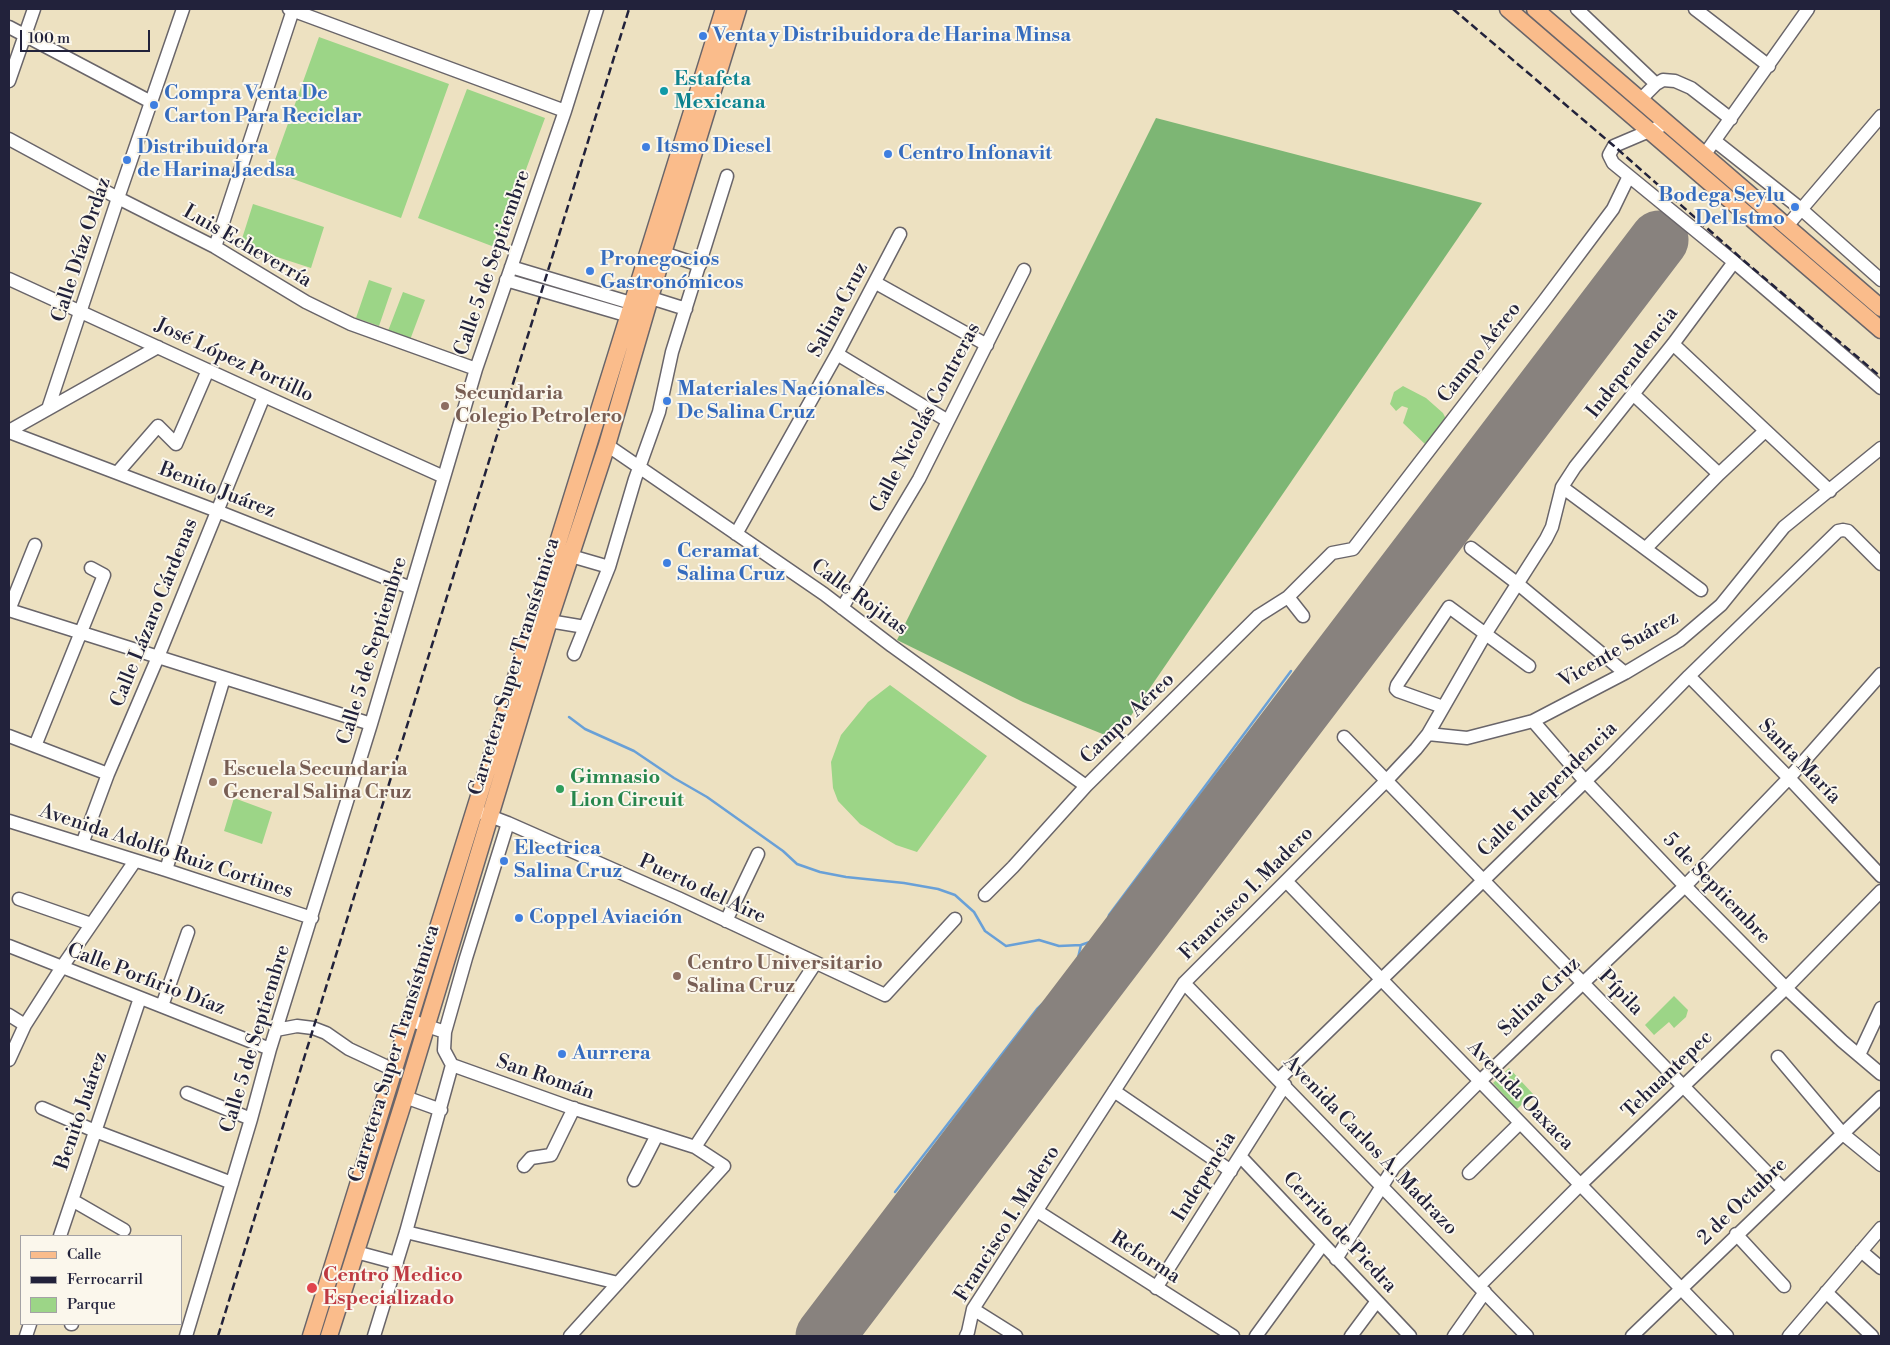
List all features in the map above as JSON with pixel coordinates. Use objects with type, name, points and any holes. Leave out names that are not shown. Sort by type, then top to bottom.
[{"type":"main road","points":[[641,309],[724,9]]},
{"type":"main road","name":"Carretera Super Transístmica","points":[[329,1336],[405,1098],[482,814],[641,309],[663,253],[738,9]]},
{"type":"main road","points":[[1508,9],[1881,330]]},
{"type":"main road","points":[[1535,9],[1881,308]]},
{"type":"main road","name":"Carretera Super Transístmica","points":[[311,1336],[409,1020],[549,621],[607,444],[641,309]]},
{"type":"street","points":[[9,81],[34,9]]},
{"type":"street","name":"Calle Díaz Ordaz","points":[[48,410],[183,9]]},
{"type":"street","points":[[215,247],[291,9],[565,111]]},
{"type":"street","name":"Calle 5 de Septiembre","points":[[186,1336],[270,1049],[371,724],[476,369],[565,111],[597,9]]},
{"type":"street","points":[[1577,9],[1656,84]]},
{"type":"street","points":[[1695,9],[1769,66]]},
{"type":"street","points":[[1705,154],[1808,9]]},
{"type":"street","points":[[9,27],[151,102]]},
{"type":"street","points":[[1640,100],[1656,84],[1663,80],[1675,81],[1691,88],[1731,119]]},
{"type":"street","points":[[1668,123],[1614,146],[1609,155],[1613,163],[1734,262],[1881,388]]},
{"type":"street","points":[[1787,226],[1878,125]]},
{"type":"street","name":"Luis Echeverría","points":[[9,139],[118,198],[215,247],[306,302],[351,324],[476,369]]},
{"type":"street","points":[[1715,141],[1801,209],[1881,280]]},
{"type":"street","points":[[574,654],[609,567],[639,468],[659,412],[672,352],[727,176]]},
{"type":"street","name":"Campo Aéreo","points":[[985,895],[1013,868],[1086,786],[1258,616],[1288,597],[1332,552],[1354,549],[1544,302],[1612,209],[1629,176]]},
{"type":"street","name":"Salina Cruz","points":[[736,534],[876,283],[900,234]]},
{"type":"street","points":[[663,253],[700,264]]},
{"type":"street","name":"Independencia","points":[[1562,486],[1575,466],[1674,344],[1734,262]]},
{"type":"street","points":[[511,267],[641,309]]},
{"type":"street","name":"Calle Nicolás Contreras","points":[[842,608],[920,479],[1024,270]]},
{"type":"street","name":"José López Portillo","points":[[9,279],[444,477]]},
{"type":"street","points":[[506,280],[641,309],[686,309]]},
{"type":"street","points":[[876,283],[986,345]]},
{"type":"street","points":[[1674,344],[1830,490]]},
{"type":"street","points":[[9,431],[158,347]]},
{"type":"street","points":[[837,354],[948,421]]},
{"type":"street","points":[[118,472],[158,426],[176,444],[208,370]]},
{"type":"street","points":[[1632,394],[1719,474]]},
{"type":"street","name":"Calle Lázaro Cárdenas","points":[[82,844],[108,774],[158,657],[264,396]]},
{"type":"street","name":"Benito Juárez","points":[[9,431],[411,588]]},
{"type":"street","points":[[1646,548],[1719,474],[1765,431]]},
{"type":"street","name":"Calle Rojitas","points":[[607,444],[842,608],[1086,786]]},
{"type":"street","name":"Vicente Suárez","points":[[1428,734],[1467,738],[1533,720],[1625,673],[1680,640],[1721,606],[1784,527],[1881,448]]},
{"type":"street","points":[[1562,486],[1701,590]]},
{"type":"street","name":"Francisco I. Madero","points":[[966,1336],[973,1309],[1184,983],[1386,781],[1428,734],[1486,634],[1552,527],[1562,486]]},
{"type":"street","name":"Calle Independencia","points":[[1282,1082],[1381,979],[1586,781],[1689,676],[1838,531],[1848,531],[1881,564]]},
{"type":"street","points":[[35,545],[9,610],[371,724]]},
{"type":"street","points":[[1471,548],[1518,584],[1625,673]]},
{"type":"street","points":[[571,556],[609,567]]},
{"type":"street","points":[[35,746],[104,575],[91,568]]},
{"type":"street","points":[[1288,597],[1303,616]]},
{"type":"street","points":[[1443,707],[1398,691],[1397,685],[1449,607],[1529,666]]},
{"type":"street","points":[[549,621],[585,627]]},
{"type":"street","name":"Salina Cruz","points":[[1336,1259],[1394,1168],[1480,1081],[1685,886],[1790,778],[1881,674]]},
{"type":"street","name":"Santa María","points":[[1689,676],[1790,778],[1881,876]]},
{"type":"street","points":[[166,870],[224,678]]},
{"type":"street","name":"5 de Septiembre","points":[[1533,720],[1586,781],[1685,886],[1786,988],[1881,1074]]},
{"type":"street","points":[[9,736],[108,774]]},
{"type":"street","name":"Pípila","points":[[1344,737],[1783,1189]]},
{"type":"street","name":"Puerto del Aire","points":[[482,814],[508,823],[726,920],[815,964],[884,995],[955,920]]},
{"type":"street","name":"Avenida Adolfo Ruiz Cortines","points":[[9,821],[312,918]]},
{"type":"street","points":[[374,1336],[406,1232],[452,1065],[444,1050],[445,1032],[463,966],[508,823]]},
{"type":"street","points":[[726,920],[758,854]]},
{"type":"street","points":[[9,1060],[25,1026],[62,967],[135,861]]},
{"type":"street","name":"Avenida Oaxaca","points":[[1286,881],[1728,1336]]},
{"type":"street","name":"Tehuantepec","points":[[1454,1336],[1482,1289],[1580,1185],[1786,988],[1881,891]]},
{"type":"street","points":[[19,899],[91,924]]},
{"type":"street","points":[[1872,900],[1881,910]]},
{"type":"street","points":[[162,1006],[188,932]]},
{"type":"street","name":"Calle Porfirio Díaz","points":[[9,946],[270,1049]]},
{"type":"street","points":[[695,1147],[815,964]]},
{"type":"street","name":"Avenida Carlos A. Madrazo","points":[[1184,983],[1527,1336]]},
{"type":"street","name":"Benito Juárez","points":[[60,1235],[140,998]]},
{"type":"street","points":[[1859,1056],[1881,1008]]},
{"type":"street","points":[[9,1015],[25,1026]]},
{"type":"street","points":[[409,1020],[445,1032]]},
{"type":"street","points":[[276,1030],[297,1026],[319,1030],[349,1049],[394,1070]]},
{"type":"street","points":[[1778,1057],[1843,1134],[1881,1165]]},
{"type":"street","name":"San Román","points":[[452,1065],[574,1108],[695,1147],[724,1166],[618,1284]]},
{"type":"street","name":"Indepencia","points":[[1156,1288],[1231,1171],[1282,1082]]},
{"type":"street","points":[[1114,1091],[1231,1171]]},
{"type":"street","points":[[188,1093],[251,1119]]},
{"type":"street","name":"2 de Octubre","points":[[1632,1336],[1736,1234],[1881,1097]]},
{"type":"street","points":[[405,1098],[441,1110]]},
{"type":"street","points":[[42,1108],[95,1131],[232,1183]]},
{"type":"street","points":[[524,1166],[531,1158],[551,1155],[574,1108]]},
{"type":"street","points":[[1469,1173],[1520,1123]]},
{"type":"street","points":[[634,1180],[656,1135]]},
{"type":"street","name":"Cerrito de Piedra","points":[[1240,1156],[1410,1336]]},
{"type":"street","points":[[72,1200],[124,1230]]},
{"type":"street","name":"Reforma","points":[[1037,1211],[1233,1336]]},
{"type":"street","points":[[1789,1336],[1881,1228]]},
{"type":"street","points":[[406,1232],[618,1284],[570,1336]]},
{"type":"street","points":[[1736,1234],[1784,1286]]},
{"type":"street","points":[[1256,1336],[1323,1244]]},
{"type":"street","points":[[1862,1251],[1881,1268]]},
{"type":"street","points":[[356,1252],[397,1263]]},
{"type":"street","points":[[1826,1292],[1872,1336]]},
{"type":"street","points":[[1352,1336],[1377,1302]]},
{"type":"street","points":[[973,1309],[1016,1336]]},
{"type":"green space","points":[[319,37],[449,84],[401,218],[271,171]]},
{"type":"green space","points":[[467,89],[545,118],[497,248],[418,218]]},
{"type":"green space","points":[[1156,118],[1482,203],[1115,739],[1023,702],[897,640]]},
{"type":"green space","points":[[253,204],[324,227],[311,268],[240,245]]},
{"type":"green space","points":[[369,280],[392,288],[379,326],[356,318]]},
{"type":"green space","points":[[403,292],[425,300],[410,340],[388,331]]},
{"type":"green space","points":[[1403,386],[1426,398],[1443,413],[1446,419],[1427,446],[1403,423],[1408,408],[1402,406],[1396,411],[1390,404],[1394,392]]},
{"type":"green space","points":[[890,685],[987,756],[917,852],[896,845],[860,824],[838,801],[833,788],[831,762],[841,735],[868,702]]},
{"type":"green space","points":[[234,798],[272,812],[262,844],[224,831]]},
{"type":"green space","points":[[1674,996],[1688,1010],[1686,1017],[1674,1028],[1669,1022],[1654,1035],[1645,1025]]},
{"type":"green space","points":[[1509,1068],[1533,1094],[1517,1109],[1493,1083]]},
{"type":"waterway","points":[[895,1192],[1037,1009],[1061,986],[1073,979],[1081,945],[1101,938],[1104,934],[1109,915],[1291,671]]},
{"type":"waterway","points":[[569,717],[585,729],[634,751],[674,778],[707,797],[783,851],[797,864],[820,872],[846,877],[904,883],[938,889],[955,895],[974,912],[985,931],[1006,946],[1039,940],[1059,946],[1081,945]]},
{"type":"runway","points":[[825,1336],[1659,240]]},
{"type":"railway","points":[[218,1336],[629,9]]},
{"type":"railway","points":[[1453,9],[1881,377]]},
{"type":"place","name":"Venta y Distribuidora de Harina Minsa","points":[[703,36]]},
{"type":"place","name":"Estafeta Mexicana","points":[[664,91]]},
{"type":"place","name":"Compra Venta De Carton Para Reciclar","points":[[154,105]]},
{"type":"place","name":"Itsmo Diesel","points":[[646,147]]},
{"type":"place","name":"Centro Infonavit","points":[[888,154]]},
{"type":"place","name":"Distribuidora de Harina Jaedsa","points":[[127,160]]},
{"type":"place","name":"Bodega Seylu Del Istmo","points":[[1795,207]]},
{"type":"place","name":"Pronegocios Gastronómicos","points":[[590,271]]},
{"type":"place","name":"Materiales Nacionales De Salina Cruz","points":[[667,401]]},
{"type":"place","name":"Secundaria Colegio Petrolero","points":[[445,406]]},
{"type":"place","name":"Ceramat Salina Cruz","points":[[667,563]]},
{"type":"place","name":"Escuela Secundaria General Salina Cruz","points":[[213,782]]},
{"type":"place","name":"Gimnasio Lion Circuit","points":[[560,789]]},
{"type":"place","name":"Electrica Salina Cruz","points":[[504,861]]},
{"type":"place","name":"Coppel Aviación","points":[[519,918]]},
{"type":"place","name":"Centro Universitario Salina Cruz","points":[[677,976]]},
{"type":"place","name":"Aurrera","points":[[562,1054]]},
{"type":"place","name":"Centro Medico Especializado","points":[[312,1288]]}]
